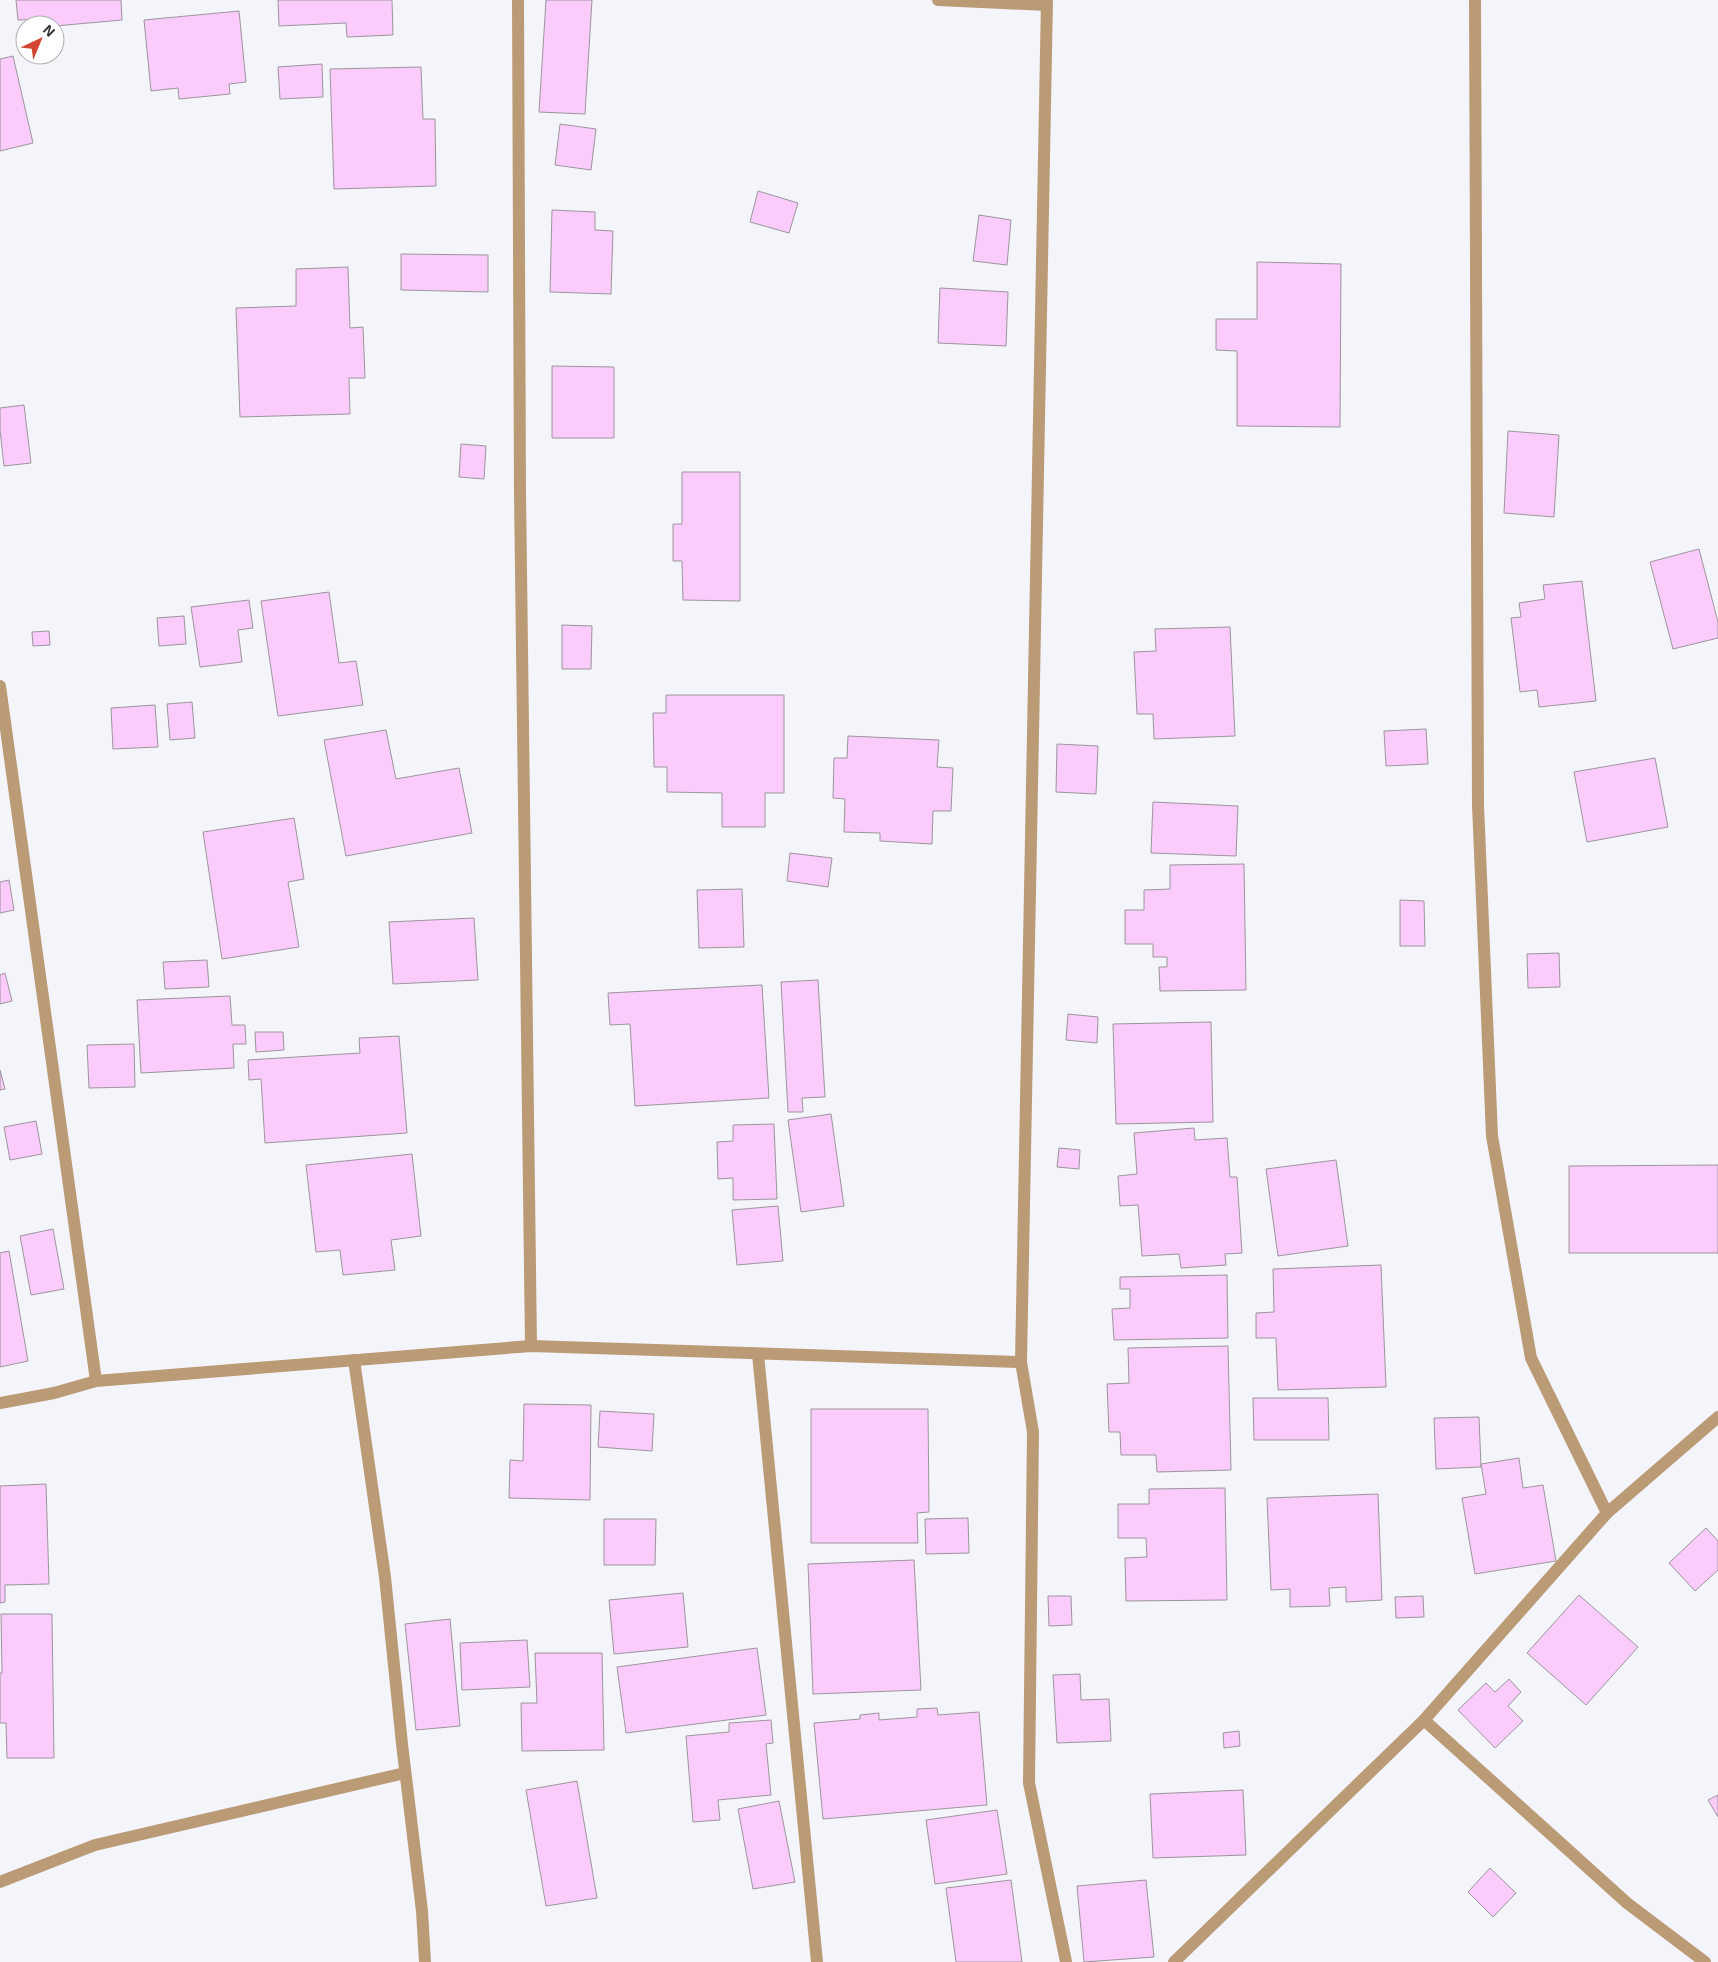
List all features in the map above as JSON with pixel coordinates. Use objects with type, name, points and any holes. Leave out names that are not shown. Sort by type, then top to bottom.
[{"type":"street","points":[[518,0],[520,483],[531,1346]]},
{"type":"street","points":[[938,0],[1046,2],[1021,1362],[1033,1432],[1029,1783],[1066,1962]]},
{"type":"street","points":[[1476,0],[1478,805],[1492,1136],[1531,1358],[1607,1513]]},
{"type":"street","points":[[0,686],[96,1381]]},
{"type":"street","points":[[0,1403],[54,1393],[96,1381],[531,1346],[1021,1362]]},
{"type":"street","points":[[758,1354],[817,1962]]},
{"type":"street","points":[[354,1360],[384,1577],[422,1911],[425,1962]]},
{"type":"street","points":[[1174,1962],[1424,1720],[1607,1513],[1718,1417]]},
{"type":"street","points":[[1424,1720],[1627,1903],[1706,1962]]},
{"type":"street","points":[[0,1882],[95,1845],[405,1774]]},
{"type":"building","points":[[16,0],[121,0],[122,20],[65,25],[65,15],[18,15]]},
{"type":"building","points":[[278,0],[392,0],[393,35],[347,37],[346,23],[279,26]]},
{"type":"building","points":[[546,0],[592,0],[585,114],[539,112]]},
{"type":"building","points":[[239,11],[246,82],[229,84],[230,94],[179,99],[178,88],[151,91],[144,20]]},
{"type":"building","points":[[13,56],[33,143],[0,151],[0,59]]},
{"type":"building","points":[[322,64],[323,97],[280,99],[278,67]]},
{"type":"building","points":[[421,67],[423,119],[435,119],[436,186],[334,189],[330,69]]},
{"type":"building","points":[[560,124],[596,129],[591,170],[555,165]]},
{"type":"building","points":[[758,191],[798,203],[789,233],[750,222]]},
{"type":"building","points":[[552,210],[595,212],[595,230],[613,231],[611,294],[550,292]]},
{"type":"building","points":[[979,215],[1011,220],[1007,265],[973,261]]},
{"type":"building","points":[[401,254],[488,255],[488,292],[401,290]]},
{"type":"building","points":[[1257,262],[1341,264],[1340,427],[1237,426],[1237,351],[1216,350],[1216,319],[1257,319]]},
{"type":"building","points":[[348,267],[350,328],[363,327],[365,378],[349,378],[350,414],[240,417],[236,308],[296,306],[296,269]]},
{"type":"building","points":[[940,288],[1008,292],[1006,346],[938,343]]},
{"type":"building","points":[[552,366],[614,367],[614,438],[552,438]]},
{"type":"building","points":[[24,405],[31,463],[4,466],[0,430],[0,408]]},
{"type":"building","points":[[1508,431],[1559,435],[1554,517],[1504,513]]},
{"type":"building","points":[[461,444],[486,446],[484,479],[459,477]]},
{"type":"building","points":[[682,472],[740,472],[740,601],[683,600],[682,561],[673,561],[673,524],[682,524]]},
{"type":"building","points":[[1699,549],[1718,622],[1718,638],[1673,649],[1650,562]]},
{"type":"building","points":[[1582,581],[1596,701],[1539,707],[1537,690],[1520,692],[1511,618],[1521,617],[1519,603],[1545,599],[1543,585]]},
{"type":"building","points":[[329,592],[339,663],[356,661],[363,705],[278,716],[261,601]]},
{"type":"building","points":[[249,600],[253,628],[238,630],[242,662],[200,667],[191,607]]},
{"type":"building","points":[[184,616],[186,644],[159,646],[157,618]]},
{"type":"building","points":[[562,625],[592,626],[591,669],[562,669]]},
{"type":"building","points":[[1230,627],[1235,736],[1154,739],[1153,714],[1137,714],[1134,652],[1156,651],[1155,629]]},
{"type":"building","points":[[49,631],[50,645],[33,646],[32,632]]},
{"type":"building","points":[[666,695],[784,695],[784,793],[765,793],[765,827],[722,827],[722,793],[667,792],[667,767],[654,767],[653,713],[666,713]]},
{"type":"building","points":[[192,702],[195,738],[170,740],[167,704]]},
{"type":"building","points":[[155,705],[158,747],[113,749],[111,708]]},
{"type":"building","points":[[1426,729],[1428,764],[1386,766],[1384,731]]},
{"type":"building","points":[[386,730],[396,779],[459,768],[472,833],[346,856],[324,740]]},
{"type":"building","points":[[848,736],[939,740],[937,767],[953,768],[951,811],[933,811],[932,844],[880,841],[880,833],[844,832],[845,799],[833,798],[834,758],[847,758]]},
{"type":"building","points":[[1057,744],[1098,746],[1096,794],[1056,792]]},
{"type":"building","points":[[1655,758],[1668,827],[1587,842],[1574,772]]},
{"type":"building","points":[[1153,802],[1238,806],[1236,856],[1151,853]]},
{"type":"building","points":[[294,818],[304,879],[288,882],[299,947],[222,959],[203,832]]},
{"type":"building","points":[[790,853],[832,858],[828,887],[787,881]]},
{"type":"building","points":[[1244,864],[1246,990],[1160,991],[1159,967],[1167,967],[1167,957],[1153,957],[1153,944],[1125,944],[1125,910],[1144,910],[1144,890],[1170,889],[1170,865]]},
{"type":"building","points":[[9,880],[14,910],[0,913],[0,882]]},
{"type":"building","points":[[742,889],[744,947],[699,948],[697,890]]},
{"type":"building","points":[[1400,900],[1424,901],[1425,946],[1400,946]]},
{"type":"building","points":[[474,918],[478,980],[393,984],[389,922]]},
{"type":"building","points":[[1559,953],[1560,987],[1528,988],[1527,954]]},
{"type":"building","points":[[207,960],[209,987],[165,989],[163,962]]},
{"type":"building","points":[[5,973],[12,1001],[0,1004],[0,975]]},
{"type":"building","points":[[818,980],[825,1097],[802,1098],[803,1112],[788,1112],[781,982]]},
{"type":"building","points":[[762,985],[769,1098],[635,1106],[630,1024],[610,1025],[608,993]]},
{"type":"building","points":[[230,996],[232,1025],[245,1025],[246,1044],[233,1044],[234,1068],[141,1073],[137,1000]]},
{"type":"building","points":[[1068,1014],[1098,1017],[1097,1043],[1066,1040]]},
{"type":"building","points":[[1211,1022],[1213,1122],[1116,1124],[1113,1024]]},
{"type":"building","points":[[255,1032],[283,1032],[284,1050],[256,1052]]},
{"type":"building","points":[[399,1036],[407,1133],[265,1143],[261,1079],[249,1080],[248,1060],[360,1053],[359,1038]]},
{"type":"building","points":[[134,1044],[135,1087],[89,1088],[87,1045]]},
{"type":"building","points":[[0,1070],[5,1089],[0,1090]]},
{"type":"building","points":[[831,1114],[844,1206],[801,1212],[788,1120]]},
{"type":"building","points":[[36,1121],[42,1154],[10,1160],[4,1127]]},
{"type":"building","points":[[774,1124],[777,1199],[733,1200],[733,1178],[718,1179],[717,1142],[733,1141],[733,1125]]},
{"type":"building","points":[[1194,1128],[1195,1140],[1227,1138],[1230,1177],[1237,1177],[1242,1253],[1225,1254],[1226,1265],[1181,1268],[1179,1254],[1142,1256],[1138,1205],[1120,1206],[1118,1176],[1137,1174],[1134,1133]]},
{"type":"building","points":[[1059,1148],[1080,1150],[1079,1169],[1057,1167]]},
{"type":"building","points":[[412,1154],[421,1236],[391,1240],[395,1270],[343,1275],[340,1250],[316,1252],[306,1165]]},
{"type":"building","points":[[1336,1160],[1348,1246],[1278,1256],[1266,1169]]},
{"type":"building","points":[[1718,1165],[1718,1253],[1569,1253],[1569,1166]]},
{"type":"building","points":[[778,1206],[783,1261],[737,1265],[732,1210]]},
{"type":"building","points":[[53,1229],[64,1289],[31,1295],[20,1236]]},
{"type":"building","points":[[9,1251],[28,1361],[0,1367],[0,1253]]},
{"type":"building","points":[[1381,1265],[1386,1387],[1278,1390],[1276,1338],[1256,1338],[1256,1313],[1274,1312],[1273,1269]]},
{"type":"building","points":[[1227,1275],[1228,1338],[1114,1340],[1112,1309],[1130,1308],[1130,1289],[1120,1289],[1120,1277]]},
{"type":"building","points":[[1228,1346],[1231,1470],[1157,1472],[1156,1455],[1121,1455],[1120,1432],[1109,1432],[1107,1384],[1129,1383],[1128,1348]]},
{"type":"building","points":[[1253,1398],[1328,1398],[1329,1440],[1254,1440]]},
{"type":"building","points":[[524,1404],[591,1405],[590,1500],[509,1498],[510,1460],[523,1461]]},
{"type":"building","points":[[811,1409],[928,1409],[929,1512],[917,1513],[918,1543],[811,1543]]},
{"type":"building","points":[[600,1411],[654,1414],[652,1451],[598,1447]]},
{"type":"building","points":[[1479,1417],[1481,1467],[1436,1469],[1434,1418]]},
{"type":"building","points":[[1519,1458],[1523,1488],[1543,1485],[1556,1561],[1475,1574],[1462,1498],[1486,1494],[1481,1464]]},
{"type":"building","points":[[46,1484],[49,1584],[5,1585],[5,1602],[0,1603],[0,1486]]},
{"type":"building","points":[[1225,1488],[1227,1600],[1126,1601],[1125,1558],[1147,1557],[1146,1538],[1118,1538],[1118,1504],[1149,1504],[1149,1489]]},
{"type":"building","points":[[1378,1494],[1382,1600],[1346,1602],[1346,1587],[1329,1588],[1330,1606],[1290,1607],[1290,1589],[1271,1590],[1267,1498]]},
{"type":"building","points":[[968,1518],[969,1553],[926,1554],[925,1519]]},
{"type":"building","points":[[604,1519],[656,1519],[655,1565],[604,1565]]},
{"type":"building","points":[[1706,1528],[1718,1541],[1718,1570],[1695,1591],[1669,1563]]},
{"type":"building","points":[[914,1560],[921,1690],[813,1694],[808,1564]]},
{"type":"building","points":[[683,1593],[688,1647],[614,1654],[609,1600]]},
{"type":"building","points":[[1579,1595],[1638,1647],[1586,1705],[1527,1653]]},
{"type":"building","points":[[1048,1596],[1071,1596],[1072,1625],[1049,1626]]},
{"type":"building","points":[[1423,1596],[1424,1617],[1396,1618],[1395,1597]]},
{"type":"building","points":[[1,1614],[52,1614],[54,1758],[7,1758],[6,1723],[0,1723],[0,1673],[2,1673]]},
{"type":"building","points":[[450,1619],[460,1726],[416,1730],[405,1624]]},
{"type":"building","points":[[527,1640],[530,1687],[462,1690],[460,1643]]},
{"type":"building","points":[[757,1648],[766,1715],[626,1733],[617,1667]]},
{"type":"building","points":[[535,1653],[602,1653],[604,1750],[522,1751],[521,1703],[537,1703]]},
{"type":"building","points":[[1080,1674],[1081,1700],[1109,1699],[1111,1741],[1057,1743],[1053,1675]]},
{"type":"building","points":[[1509,1679],[1521,1692],[1508,1706],[1523,1721],[1495,1748],[1458,1710],[1486,1683],[1495,1692]]},
{"type":"building","points":[[937,1708],[938,1715],[979,1712],[987,1805],[823,1819],[814,1723],[860,1719],[860,1715],[879,1713],[879,1720],[917,1717],[917,1709]]},
{"type":"building","points":[[771,1720],[773,1743],[766,1744],[771,1795],[718,1800],[720,1820],[693,1822],[686,1736],[729,1732],[729,1723]]},
{"type":"building","points":[[1239,1731],[1240,1746],[1224,1748],[1223,1733]]},
{"type":"building","points":[[577,1781],[597,1898],[546,1906],[526,1790]]},
{"type":"building","points":[[1243,1790],[1246,1855],[1153,1858],[1150,1794]]},
{"type":"building","points":[[1718,1795],[1718,1817],[1708,1800]]},
{"type":"building","points":[[779,1801],[795,1882],[753,1889],[738,1809]]},
{"type":"building","points":[[997,1810],[1007,1874],[935,1884],[926,1820]]},
{"type":"building","points":[[1490,1868],[1516,1893],[1493,1917],[1468,1892]]},
{"type":"building","points":[[1011,1880],[1022,1962],[956,1962],[946,1888]]},
{"type":"building","points":[[1146,1880],[1154,1957],[1084,1962],[1077,1886]]}]
